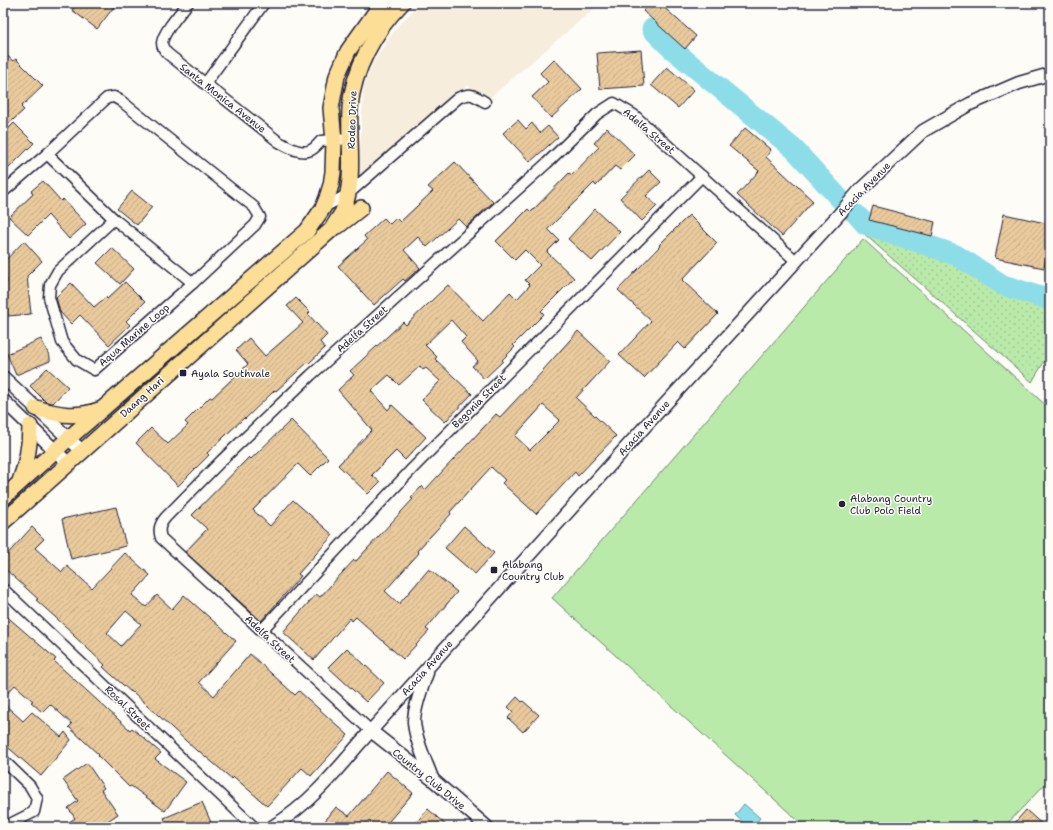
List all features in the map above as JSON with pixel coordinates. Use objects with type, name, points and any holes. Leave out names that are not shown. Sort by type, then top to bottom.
[{"type":"main road","name":"Rodeo Drive","points":[[307,231],[323,208],[332,179],[334,141],[331,108],[336,76],[348,51],[382,3]]},
{"type":"main road","name":"Rodeo Drive","points":[[318,241],[332,229],[342,212],[348,194],[350,174],[350,108],[354,83],[363,58],[386,21],[402,3]]},
{"type":"main road","points":[[318,241],[361,208]]},
{"type":"main road","name":"Daang Hari","points":[[3,498],[102,409],[307,231]]},
{"type":"main road","name":"Daang Hari","points":[[3,522],[318,241]]},
{"type":"main road","points":[[36,408],[58,414],[69,415],[91,413],[102,409]]},
{"type":"main road","points":[[19,484],[27,461],[30,426]]},
{"type":"street","name":"Santa Monica Avenue","points":[[188,3],[164,36],[162,44],[164,50],[168,54],[279,142],[299,151],[309,152],[313,150],[321,141],[334,141]]},
{"type":"street","points":[[205,84],[264,3]]},
{"type":"street","name":"Acacia Avenue","points":[[272,827],[287,818],[307,802],[860,190],[923,131],[970,104],[1019,83],[1050,74]]},
{"type":"street","points":[[323,208],[348,194],[458,98],[467,94],[473,94],[485,102]]},
{"type":"street","points":[[3,192],[47,154],[107,98],[114,97],[254,206],[260,217],[255,225],[193,283],[114,219],[47,154]]},
{"type":"street","name":"Adelfa Street","points":[[370,731],[161,538],[159,527],[166,517],[222,460],[311,375],[547,163],[597,114],[614,103],[634,115],[796,261]]},
{"type":"street","points":[[334,141],[350,140]]},
{"type":"street","name":"Begonia Street","points":[[261,631],[412,469],[702,176]]},
{"type":"street","points":[[323,208],[342,212]]},
{"type":"street","name":"Aqua Marine Loop","points":[[114,219],[58,271],[50,285],[49,297],[62,342],[77,360],[94,370],[193,283]]},
{"type":"street","points":[[3,377],[82,451]]},
{"type":"street","points":[[3,400],[68,463]]},
{"type":"street","name":"Rosal Street","points":[[3,589],[254,827]]},
{"type":"street","points":[[431,665],[421,691],[414,721],[420,746],[432,779]]},
{"type":"street","name":"Country Club Drive","points":[[370,731],[432,779],[487,827]]},
{"type":"street","points":[[3,760],[30,786],[37,798],[34,812],[4,827]]},
{"type":"shaded area","points":[[420,3],[606,3],[597,6],[485,102],[468,85],[358,177],[364,85],[372,64],[397,27]]},
{"type":"green space","points":[[853,207],[869,222],[873,228],[956,258],[1005,290],[1050,303],[1050,352],[1032,382],[845,217]]},
{"type":"green space","name":"Alabang Country Club Polo Field","points":[[863,239],[1050,409],[1050,779],[1004,827],[805,827],[552,598]]},
{"type":"water","points":[[744,804],[760,818],[753,827],[748,827],[735,815]]},
{"type":"building","points":[[77,3],[117,3],[97,29],[72,10]]},
{"type":"building","points":[[650,3],[659,3],[696,36],[685,49],[643,11]]},
{"type":"building","points":[[641,50],[644,86],[600,89],[597,53]]},
{"type":"building","points":[[3,52],[13,61],[16,59],[43,86],[21,107],[24,110],[3,129]]},
{"type":"building","points":[[554,59],[582,89],[551,118],[532,97],[548,82],[540,73]]},
{"type":"building","points":[[667,67],[694,90],[678,108],[651,85]]},
{"type":"building","points":[[518,120],[526,129],[532,123],[540,133],[548,126],[558,137],[530,162],[503,133]]},
{"type":"building","points":[[14,123],[34,143],[3,174],[3,134]]},
{"type":"building","points":[[607,128],[635,155],[620,170],[615,166],[596,186],[594,183],[548,229],[559,240],[547,252],[574,278],[541,311],[544,314],[513,345],[515,347],[502,360],[503,361],[484,379],[472,366],[478,361],[461,342],[466,337],[451,320],[425,345],[437,357],[435,359],[472,394],[445,422],[422,400],[440,381],[426,368],[423,370],[420,366],[399,385],[389,375],[371,391],[388,410],[392,405],[426,437],[405,460],[396,451],[372,475],[380,482],[368,494],[338,465],[372,430],[338,390],[354,375],[350,371],[403,322],[406,325],[448,285],[483,321],[510,292],[517,299],[530,285],[525,280],[540,265],[525,250],[515,260],[496,241],[528,209],[531,212],[569,173],[572,175],[599,147],[594,143]]},
{"type":"building","points":[[745,128],[771,150],[766,157],[813,201],[782,236],[737,195],[759,171],[729,146]]},
{"type":"building","points":[[455,162],[493,202],[466,227],[458,219],[427,247],[418,237],[404,250],[420,268],[405,281],[403,279],[374,305],[338,266],[367,240],[364,236],[384,218],[390,224],[396,218],[400,222],[433,191],[428,187]]},
{"type":"building","points":[[649,170],[661,182],[646,196],[657,206],[642,221],[620,198]]},
{"type":"building","points":[[43,181],[61,201],[63,199],[86,224],[69,239],[48,215],[28,235],[9,217],[33,194],[31,191]]},
{"type":"building","points":[[132,191],[152,207],[137,225],[117,209]]},
{"type":"building","points":[[873,206],[935,222],[932,236],[869,220]]},
{"type":"building","points":[[595,209],[620,232],[592,261],[568,239]]},
{"type":"building","points":[[1004,214],[1050,224],[1050,236],[1044,268],[995,258]]},
{"type":"building","points":[[689,215],[717,243],[682,280],[718,314],[685,349],[678,342],[644,378],[619,355],[651,321],[618,290]]},
{"type":"building","points":[[24,241],[42,261],[27,276],[31,314],[8,316],[5,283],[7,283],[3,263]]},
{"type":"building","points":[[112,248],[134,269],[120,284],[97,263]]},
{"type":"building","points":[[125,282],[145,302],[126,321],[130,325],[109,345],[80,315],[71,324],[60,312],[56,297],[71,283],[94,307],[106,297],[107,299]]},
{"type":"building","points":[[296,298],[310,312],[308,314],[327,335],[320,342],[325,348],[276,391],[275,390],[245,419],[244,418],[207,453],[209,455],[178,486],[136,443],[151,428],[168,444],[188,425],[185,422],[210,397],[212,398],[248,364],[236,350],[249,338],[265,356],[303,323],[287,306]]},
{"type":"building","points":[[578,331],[610,361],[576,398],[616,436],[578,476],[575,472],[536,514],[502,483],[505,480],[491,467],[450,512],[451,514],[417,551],[419,553],[385,591],[399,604],[429,569],[457,592],[426,629],[429,631],[403,659],[356,617],[352,621],[350,618],[314,660],[283,632],[316,594],[320,597],[354,560],[356,561],[413,499],[411,498],[422,486],[425,490],[496,414],[500,417]],"holes":[[[543,405],[560,420],[530,450],[515,436]]]},
{"type":"building","points":[[41,339],[50,357],[50,361],[16,375],[7,354]]},
{"type":"building","points":[[47,368],[68,387],[53,403],[46,402],[30,386]]},
{"type":"building","points":[[291,420],[328,458],[310,476],[298,464],[253,510],[270,526],[293,500],[333,535],[298,574],[301,576],[261,621],[185,552],[207,529],[192,515],[249,457],[251,459]]},
{"type":"building","points":[[116,507],[126,546],[71,559],[62,519]]},
{"type":"building","points":[[464,526],[494,553],[475,574],[445,548]]},
{"type":"building","points":[[32,527],[44,539],[35,548],[62,572],[67,566],[92,588],[125,553],[150,575],[132,595],[146,607],[157,595],[172,609],[184,595],[236,641],[199,682],[214,696],[250,654],[295,695],[299,691],[348,735],[311,776],[302,768],[267,806],[234,777],[232,779],[199,751],[198,752],[133,692],[132,693],[103,667],[105,665],[73,635],[74,634],[36,600],[38,599],[3,567],[3,559]],"holes":[[[126,611],[141,624],[121,646],[107,633]]]},
{"type":"building","points":[[3,613],[56,659],[54,661],[130,730],[132,728],[161,753],[155,759],[186,782],[165,811],[131,786],[129,787],[98,756],[99,755],[69,727],[72,724],[50,704],[42,712],[31,702],[33,701],[15,685],[3,698]]},
{"type":"building","points":[[347,648],[384,683],[366,702],[328,667]]},
{"type":"building","points":[[517,697],[539,715],[523,732],[508,718],[513,712],[508,707]]},
{"type":"building","points":[[3,703],[23,721],[32,712],[61,737],[65,732],[71,740],[41,776],[3,743]]},
{"type":"building","points":[[87,763],[104,788],[101,790],[118,814],[99,827],[62,827],[75,818],[68,808],[78,801],[63,780]]},
{"type":"building","points":[[387,771],[413,793],[384,827],[320,827],[336,807],[349,816]]},
{"type":"building","points":[[202,802],[213,827],[168,827],[164,818]]},
{"type":"building","points":[[428,809],[448,827],[412,827]]},
{"type":"building","points":[[1026,810],[1045,827],[1011,827]]},
{"type":"waterway","points":[[652,29],[672,49],[794,149],[840,199]]},
{"type":"waterway","points":[[857,215],[865,224],[956,255],[1003,285],[1050,300]]},
{"type":"place","name":"Ayala Southvale","points":[[183,373]]},
{"type":"place","name":"Alabang Country Club Polo Field","points":[[842,504]]},
{"type":"place","name":"Alabang Country Club","points":[[494,570]]}]
